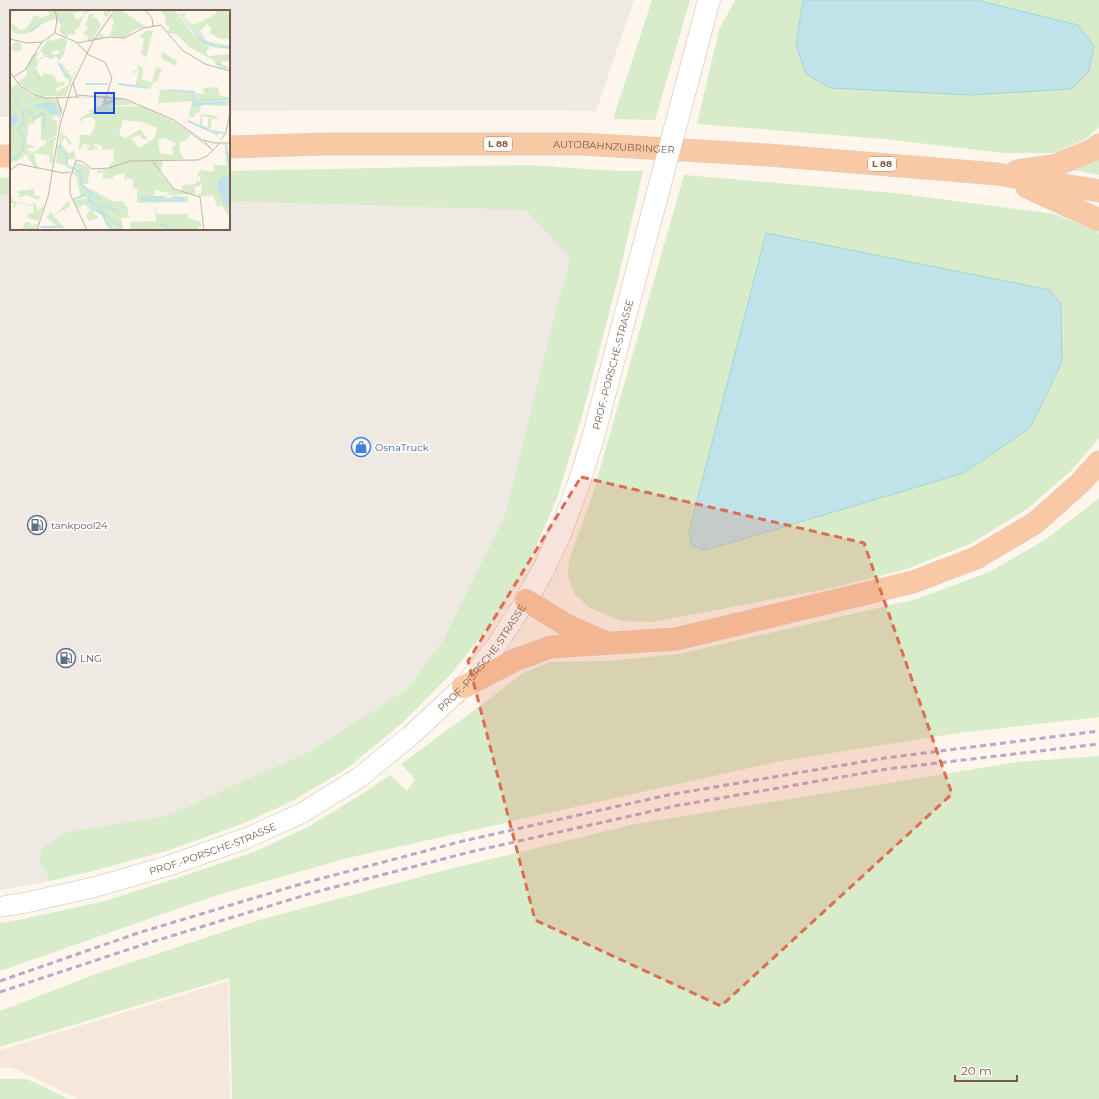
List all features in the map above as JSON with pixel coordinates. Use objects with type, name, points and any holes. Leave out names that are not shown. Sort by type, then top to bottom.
[{"type":"highway","name":"AUTOBAHNZUBRINGER","points":[[230,147],[324,144],[580,144],[768,155],[997,174]]},
{"type":"highway","points":[[997,174],[1056,165],[1095,149],[1099,145]]},
{"type":"highway","points":[[997,174],[1099,220]]},
{"type":"highway","name":"L 88","points":[[997,174],[1099,192]]},
{"type":"highway","points":[[463,687],[515,660],[551,647],[676,639],[913,582],[976,558],[1034,523],[1080,483],[1099,462]]},
{"type":"highway","points":[[526,600],[566,625],[607,644]]},
{"type":"street","name":"PROF.-PORSCHE-STRASSE","points":[[0,907],[95,887],[171,865],[247,838],[302,813],[360,777],[410,736],[463,687],[497,645],[526,600],[548,560],[578,486],[595,430],[709,0]]},
{"type":"highlighted area","points":[[581,477],[864,543],[952,794],[721,1006],[535,920],[468,661]]},
{"type":"shaded area","points":[[0,0],[634,0],[596,111],[230,111],[230,10],[10,10],[10,117],[0,117]]},
{"type":"shaded area","points":[[597,184],[557,305],[505,515],[443,640],[407,689],[310,751],[166,816],[68,832],[39,861],[50,881],[0,890],[0,195],[10,195],[10,230],[230,230],[230,185]]},
{"type":"shaded area","points":[[228,981],[230,1099],[79,1099],[13,1068],[0,1068],[0,1050]]},
{"type":"green space","points":[[652,0],[690,0],[655,120],[613,119]]},
{"type":"green space","points":[[735,0],[1099,0],[1099,127],[1087,138],[1054,153],[1004,153],[884,139],[697,124],[719,30]]},
{"type":"green space","points":[[1099,157],[1099,175],[1074,170]]},
{"type":"green space","points":[[528,165],[619,171],[643,171],[618,279],[582,416],[557,498],[530,560],[495,619],[452,673],[402,723],[349,767],[294,800],[242,824],[166,851],[50,881],[39,861],[42,848],[68,832],[166,816],[310,751],[407,689],[443,640],[505,515],[557,305],[571,259],[526,210],[230,201],[230,171]]},
{"type":"green space","points":[[684,175],[894,193],[1055,214],[1099,233],[1099,438],[1071,471],[1027,509],[972,543],[904,570],[832,588],[653,622],[621,621],[590,608],[575,595],[568,577],[569,560],[593,493]]},
{"type":"green space","points":[[0,178],[10,178],[10,195],[0,195]]},
{"type":"green space","points":[[1099,498],[1099,717],[958,733],[776,762],[348,858],[220,894],[0,971],[0,923],[101,902],[254,852],[310,826],[390,775],[407,791],[415,779],[401,764],[523,673],[550,662],[608,661],[679,654],[917,599],[989,572],[1045,540]]},
{"type":"green space","points":[[1099,756],[1099,1099],[232,1099],[229,978],[0,1047],[0,1011],[96,974],[259,920],[446,870],[635,824],[1018,762]]},
{"type":"green space","points":[[0,1079],[27,1079],[69,1099],[0,1099]]},
{"type":"water","points":[[803,0],[977,0],[1078,25],[1094,46],[1089,71],[1071,89],[969,95],[831,88],[806,74],[796,45]]},
{"type":"water","points":[[766,233],[1050,290],[1061,304],[1062,362],[1030,428],[964,473],[706,550],[692,546],[689,532]]},
{"type":"railway","points":[[0,981],[138,933],[304,883],[463,841],[668,795],[885,758],[1099,731]]},
{"type":"railway","points":[[0,992],[145,944],[312,893],[470,852],[675,806],[887,769],[1099,744]]},
{"type":"place","name":"OsnaTruck","points":[[361,447]]},
{"type":"place","name":"tankpool24","points":[[37,525]]},
{"type":"place","name":"LNG","points":[[66,658]]}]
